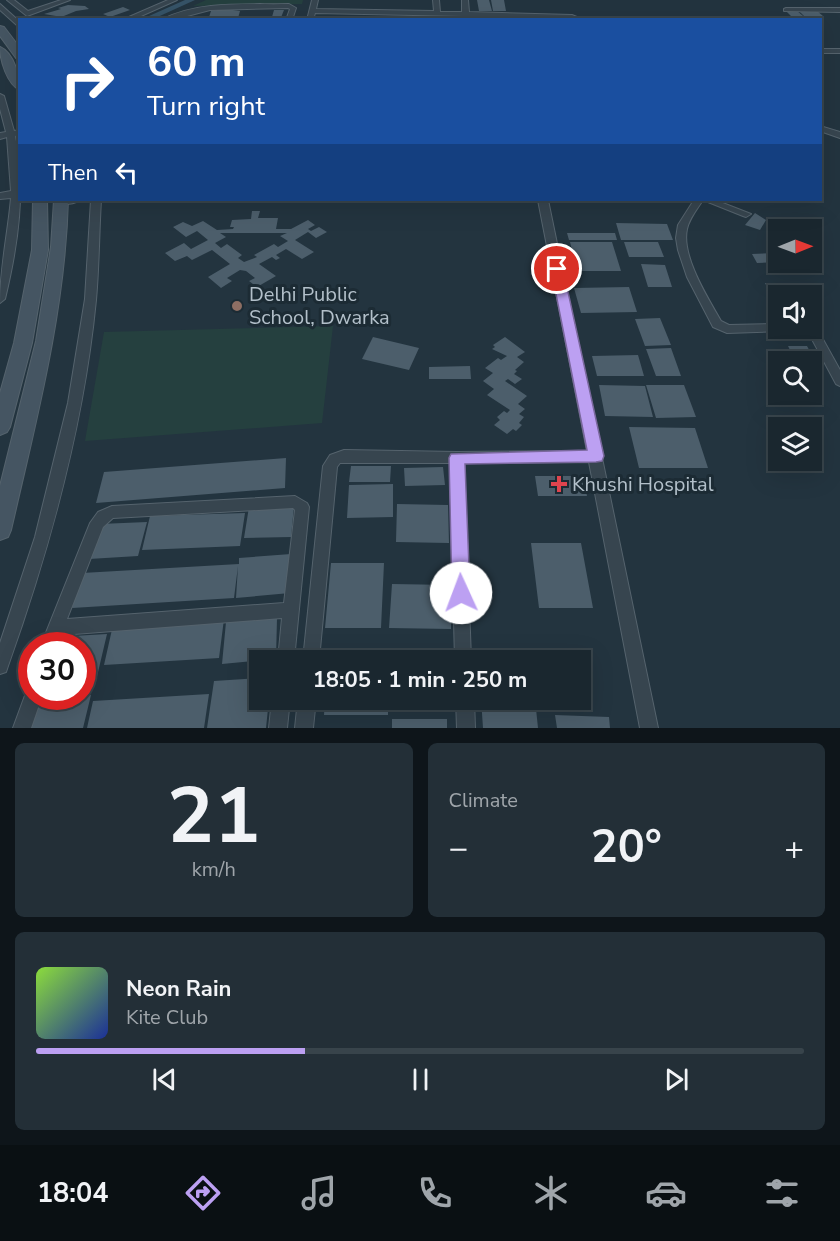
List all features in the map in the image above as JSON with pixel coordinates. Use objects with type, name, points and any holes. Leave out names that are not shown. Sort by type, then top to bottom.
[{"type":"main road","points":[[0,29],[18,53]]},
{"type":"main road","points":[[0,50],[18,83]]},
{"type":"main road","points":[[0,427],[25,332],[40,250],[40,201]]},
{"type":"main road","points":[[0,530],[45,341],[66,201]]},
{"type":"street","points":[[18,24],[0,5],[25,0]]},
{"type":"street","points":[[11,1],[27,14],[67,0]]},
{"type":"street","points":[[130,18],[174,0]]},
{"type":"street","points":[[310,18],[315,0]]},
{"type":"street","points":[[345,18],[349,0]]},
{"type":"street","points":[[436,0],[437,12]]},
{"type":"street","points":[[465,0],[466,16]]},
{"type":"street","points":[[832,0],[840,9]]},
{"type":"street","points":[[20,9],[43,1]]},
{"type":"street","points":[[170,18],[194,10],[211,8],[289,6],[293,8],[290,18]]},
{"type":"street","points":[[786,10],[840,9]]},
{"type":"street","points":[[312,11],[437,12],[466,16],[575,18]]},
{"type":"street","points":[[822,51],[840,51]]},
{"type":"street","points":[[0,96],[16,163],[16,193],[7,272],[0,299]]},
{"type":"street","points":[[822,129],[840,135]]},
{"type":"street","points":[[0,196],[16,193]]},
{"type":"street","points":[[0,666],[15,627],[51,505],[72,419],[89,312],[96,201]]},
{"type":"street","points":[[543,201],[649,728]]},
{"type":"street","points":[[697,201],[682,229],[681,243],[717,324],[728,329],[768,328]]},
{"type":"street","points":[[711,201],[746,214]]},
{"type":"street","points":[[817,339],[840,381]]},
{"type":"street","points":[[311,650],[330,466],[335,459],[344,456],[457,458],[596,456]]},
{"type":"street","points":[[457,458],[464,650]]},
{"type":"street","points":[[54,632],[97,524],[103,516],[112,512],[295,501],[302,507],[287,650]]},
{"type":"street","points":[[55,628],[291,610]]},
{"type":"street","points":[[22,728],[28,710]]},
{"type":"street","points":[[278,728],[280,710]]},
{"type":"street","points":[[304,728],[306,710]]},
{"type":"street","points":[[465,710],[466,728]]},
{"type":"green space","points":[[206,0],[303,0],[302,4],[193,6]]},
{"type":"green space","points":[[333,326],[322,423],[85,441],[104,332]]},
{"type":"building","points":[[477,0],[489,0],[492,11],[479,11]]},
{"type":"building","points":[[491,0],[504,0],[506,11],[493,11]]},
{"type":"building","points":[[68,5],[85,6],[89,9],[76,11],[59,18],[50,18],[56,16],[44,14],[61,9],[58,8]]},
{"type":"building","points":[[123,7],[130,10],[110,17],[103,14]]},
{"type":"building","points":[[225,9],[240,11],[238,18],[209,17],[211,11]]},
{"type":"building","points":[[274,10],[284,10],[281,18],[260,18],[261,16],[272,17]]},
{"type":"building","points":[[786,11],[797,11],[806,18],[782,17],[792,17]]},
{"type":"building","points":[[799,11],[817,11],[823,16],[805,17]]},
{"type":"building","points":[[252,211],[260,211],[258,218],[278,218],[276,229],[291,229],[308,220],[315,225],[308,229],[311,231],[319,227],[327,232],[316,238],[308,232],[295,240],[314,252],[302,259],[286,249],[276,255],[280,258],[276,260],[272,257],[259,264],[276,276],[257,287],[249,281],[255,278],[246,271],[240,270],[227,278],[232,281],[221,288],[208,277],[230,264],[212,250],[192,260],[187,256],[175,261],[165,253],[184,243],[191,249],[208,240],[197,231],[186,237],[173,227],[183,222],[192,226],[203,221],[217,230],[233,229],[234,227],[230,227],[232,220],[251,219]],"holes":[[[220,233],[287,233],[280,236],[288,241],[278,247],[274,244],[254,255],[257,257],[244,262],[238,258],[242,255],[227,244],[221,248],[215,243],[226,237]]]},
{"type":"building","points":[[755,213],[766,220],[760,230],[745,225]]},
{"type":"building","points":[[616,223],[667,224],[673,240],[621,240]]},
{"type":"building","points":[[567,233],[615,233],[617,240],[569,240]]},
{"type":"building","points":[[570,242],[612,242],[621,271],[577,271]]},
{"type":"building","points":[[624,242],[658,242],[664,257],[629,257]]},
{"type":"building","points":[[768,253],[768,262],[757,263],[752,254]]},
{"type":"building","points":[[641,264],[665,265],[672,287],[648,287]]},
{"type":"building","points":[[765,283],[796,283],[797,285],[768,285],[768,289]]},
{"type":"building","points":[[629,287],[637,312],[581,313],[574,288]]},
{"type":"building","points":[[660,318],[671,345],[645,346],[635,319]]},
{"type":"building","points":[[373,337],[419,348],[409,370],[362,359]]},
{"type":"building","points":[[505,337],[525,352],[517,357],[524,362],[514,374],[522,379],[515,384],[508,379],[505,381],[527,396],[518,404],[525,409],[519,414],[524,417],[519,423],[522,425],[516,431],[513,429],[507,434],[494,425],[500,420],[497,417],[504,411],[507,413],[510,410],[487,395],[494,389],[483,381],[493,373],[485,368],[498,358],[501,360],[507,356],[492,349],[495,347],[493,345]]},
{"type":"building","points":[[788,346],[807,346],[810,351],[790,351]]},
{"type":"building","points":[[671,348],[681,376],[656,376],[646,349]]},
{"type":"building","points":[[638,355],[644,376],[597,376],[592,356]]},
{"type":"building","points":[[470,366],[471,379],[429,379],[429,367]]},
{"type":"building","points":[[599,385],[645,386],[653,417],[605,416]]},
{"type":"building","points":[[646,385],[684,385],[696,417],[656,418]]},
{"type":"building","points":[[629,427],[695,428],[708,468],[639,468]]},
{"type":"building","points":[[286,458],[285,488],[96,503],[104,472]]},
{"type":"building","points":[[351,466],[391,466],[390,482],[349,482]]},
{"type":"building","points":[[443,467],[445,485],[405,486],[404,468]]},
{"type":"building","points":[[535,476],[583,476],[587,496],[538,496]]},
{"type":"building","points":[[393,484],[393,517],[347,518],[349,485]]},
{"type":"building","points":[[397,504],[448,505],[449,543],[396,542]]},
{"type":"building","points":[[294,506],[291,537],[244,538],[249,507]]},
{"type":"building","points":[[245,513],[240,546],[142,550],[150,516]]},
{"type":"building","points":[[147,522],[138,556],[89,559],[100,524]]},
{"type":"building","points":[[531,543],[581,543],[593,608],[539,608]]},
{"type":"building","points":[[291,554],[290,593],[236,598],[238,566],[234,598],[72,608],[82,573],[239,564],[239,558]]},
{"type":"building","points":[[331,563],[384,563],[381,628],[325,628]]},
{"type":"building","points":[[392,584],[451,585],[451,629],[389,628]]},
{"type":"building","points":[[277,618],[276,650],[249,650],[249,662],[222,664],[226,622]]},
{"type":"building","points":[[224,619],[219,658],[104,665],[113,625]]},
{"type":"building","points":[[107,634],[96,681],[96,635]]},
{"type":"building","points":[[249,679],[249,710],[268,710],[266,728],[207,728],[214,681]]},
{"type":"building","points":[[209,694],[204,728],[87,728],[91,710],[96,710],[96,701]]},
{"type":"building","points":[[31,710],[87,710],[83,728],[26,728]]},
{"type":"building","points":[[324,710],[388,710],[388,715],[324,715]]},
{"type":"building","points":[[482,710],[536,710],[538,728],[483,728]]},
{"type":"building","points":[[555,715],[609,717],[610,728],[557,728]]},
{"type":"building","points":[[392,719],[447,719],[447,728],[392,728]]},
{"type":"waterway","points":[[148,18],[191,0]]},
{"type":"place","name":"Delhi Public School, Dwarka","points":[[237,306]]},
{"type":"place","name":"Khushi Hospital","points":[[559,484]]},
{"type":"route","points":[[461,593],[457,458],[596,456],[557,269]]}]
